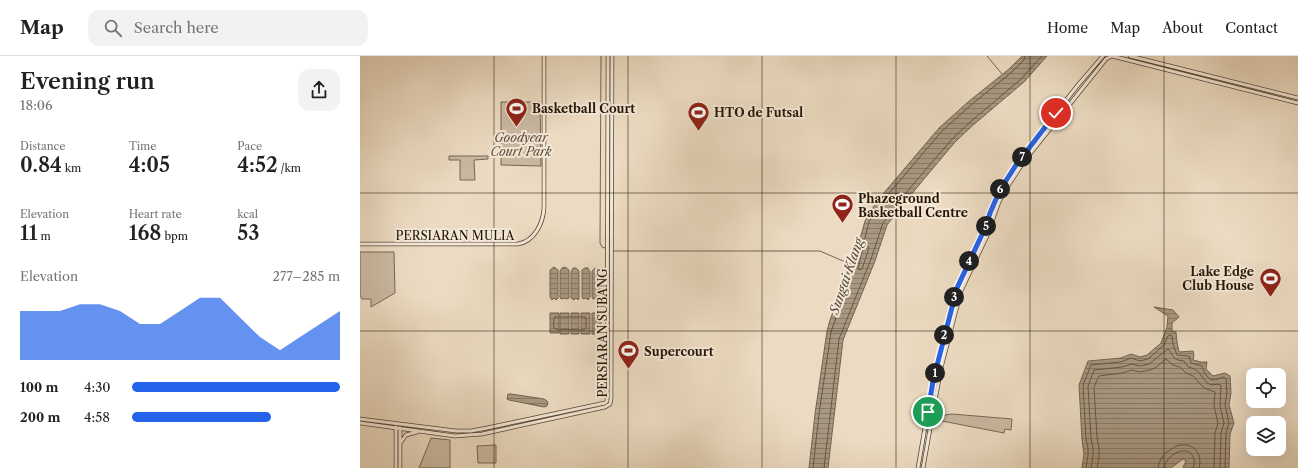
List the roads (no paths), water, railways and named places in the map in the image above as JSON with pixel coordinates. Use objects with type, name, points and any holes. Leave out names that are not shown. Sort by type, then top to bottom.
[{"type":"street","name":"PERSIARAN MULIA","points":[[360,244],[518,244],[532,237],[540,226],[544,208],[544,56]]},
{"type":"street","name":"PERSIARAN SUBANG","points":[[360,419],[420,431],[455,436],[488,433],[605,407],[610,404],[611,256],[609,244],[608,56]]},
{"type":"street","name":"PERSIARAN SUBANG","points":[[360,423],[471,431],[605,403],[607,401],[607,256],[609,244],[612,56]]},
{"type":"street","points":[[918,468],[933,381],[957,288],[986,226],[999,192],[1027,150],[1078,85],[1103,56]]},
{"type":"street","points":[[923,468],[941,368],[960,291],[987,236],[1004,192],[1024,160],[1106,59],[1111,56],[1298,103]]},
{"type":"street","points":[[1130,56],[1298,98]]},
{"type":"street","points":[[1261,94],[1262,88]]},
{"type":"street","points":[[385,426],[393,431],[396,440]]},
{"type":"street","points":[[396,468],[396,440],[398,426]]},
{"type":"street","points":[[398,426],[400,468]]},
{"type":"street","points":[[487,428],[488,433]]},
{"type":"street","points":[[400,444],[406,435],[420,431]]},
{"type":"water","points":[[1022,56],[1047,56],[1024,82],[955,142],[887,225],[875,261],[843,340],[828,468],[809,468],[827,331],[845,280],[854,248],[860,239],[865,221],[877,201],[939,128],[1009,69]]},
{"type":"water","points":[[554,267],[558,270],[558,298],[556,300],[554,298],[552,300],[550,297],[550,270]]},
{"type":"water","points":[[565,267],[569,270],[569,298],[562,299],[560,298],[560,271]]},
{"type":"water","points":[[573,268],[576,268],[579,271],[578,300],[576,298],[574,300],[571,298],[571,272]]},
{"type":"water","points":[[588,268],[590,272],[590,297],[588,300],[586,298],[583,299],[582,297],[582,270]]},
{"type":"water","points":[[595,268],[599,269],[600,272],[601,297],[598,300],[597,298],[593,299],[592,297],[592,271]]},
{"type":"water","points":[[1154,307],[1173,310],[1179,317],[1172,323],[1172,331],[1176,332],[1179,352],[1193,351],[1193,360],[1207,362],[1206,369],[1213,376],[1225,373],[1230,376],[1231,393],[1229,405],[1234,423],[1230,434],[1229,468],[1184,468],[1183,467],[1186,461],[1183,459],[1171,468],[1082,468],[1084,454],[1079,385],[1088,361],[1121,358],[1131,354],[1140,357],[1147,355],[1161,343],[1167,327],[1168,316]]},
{"type":"water","points":[[550,313],[559,313],[559,333],[550,333]]},
{"type":"water","points":[[560,313],[569,313],[569,334],[560,334]]},
{"type":"water","points":[[571,313],[579,313],[579,334],[571,334]]},
{"type":"water","points":[[581,313],[590,313],[590,334],[581,334]]},
{"type":"water","points":[[592,313],[601,313],[601,334],[592,334]]},
{"type":"water","points":[[508,394],[544,399],[548,403],[547,406],[544,407],[509,400],[507,399]]},
{"type":"waterway","name":"Sungai Klang","points":[[601,56],[600,243],[602,247],[614,251],[820,251],[850,264]]},
{"type":"waterway","points":[[987,56],[1002,74]]},
{"type":"place","name":"Basketball Court","points":[[517,128]]},
{"type":"place","name":"HTO de Futsal","points":[[698,132]]},
{"type":"place","name":"Phazeground Basketball Centre","points":[[842,224]]},
{"type":"place","name":"Lake Edge Club House","points":[[1270,298]]},
{"type":"place","name":"Supercourt","points":[[629,370]]},
{"type":"park label","name":"Goodyear Court Park","points":[[521,144]]}]
